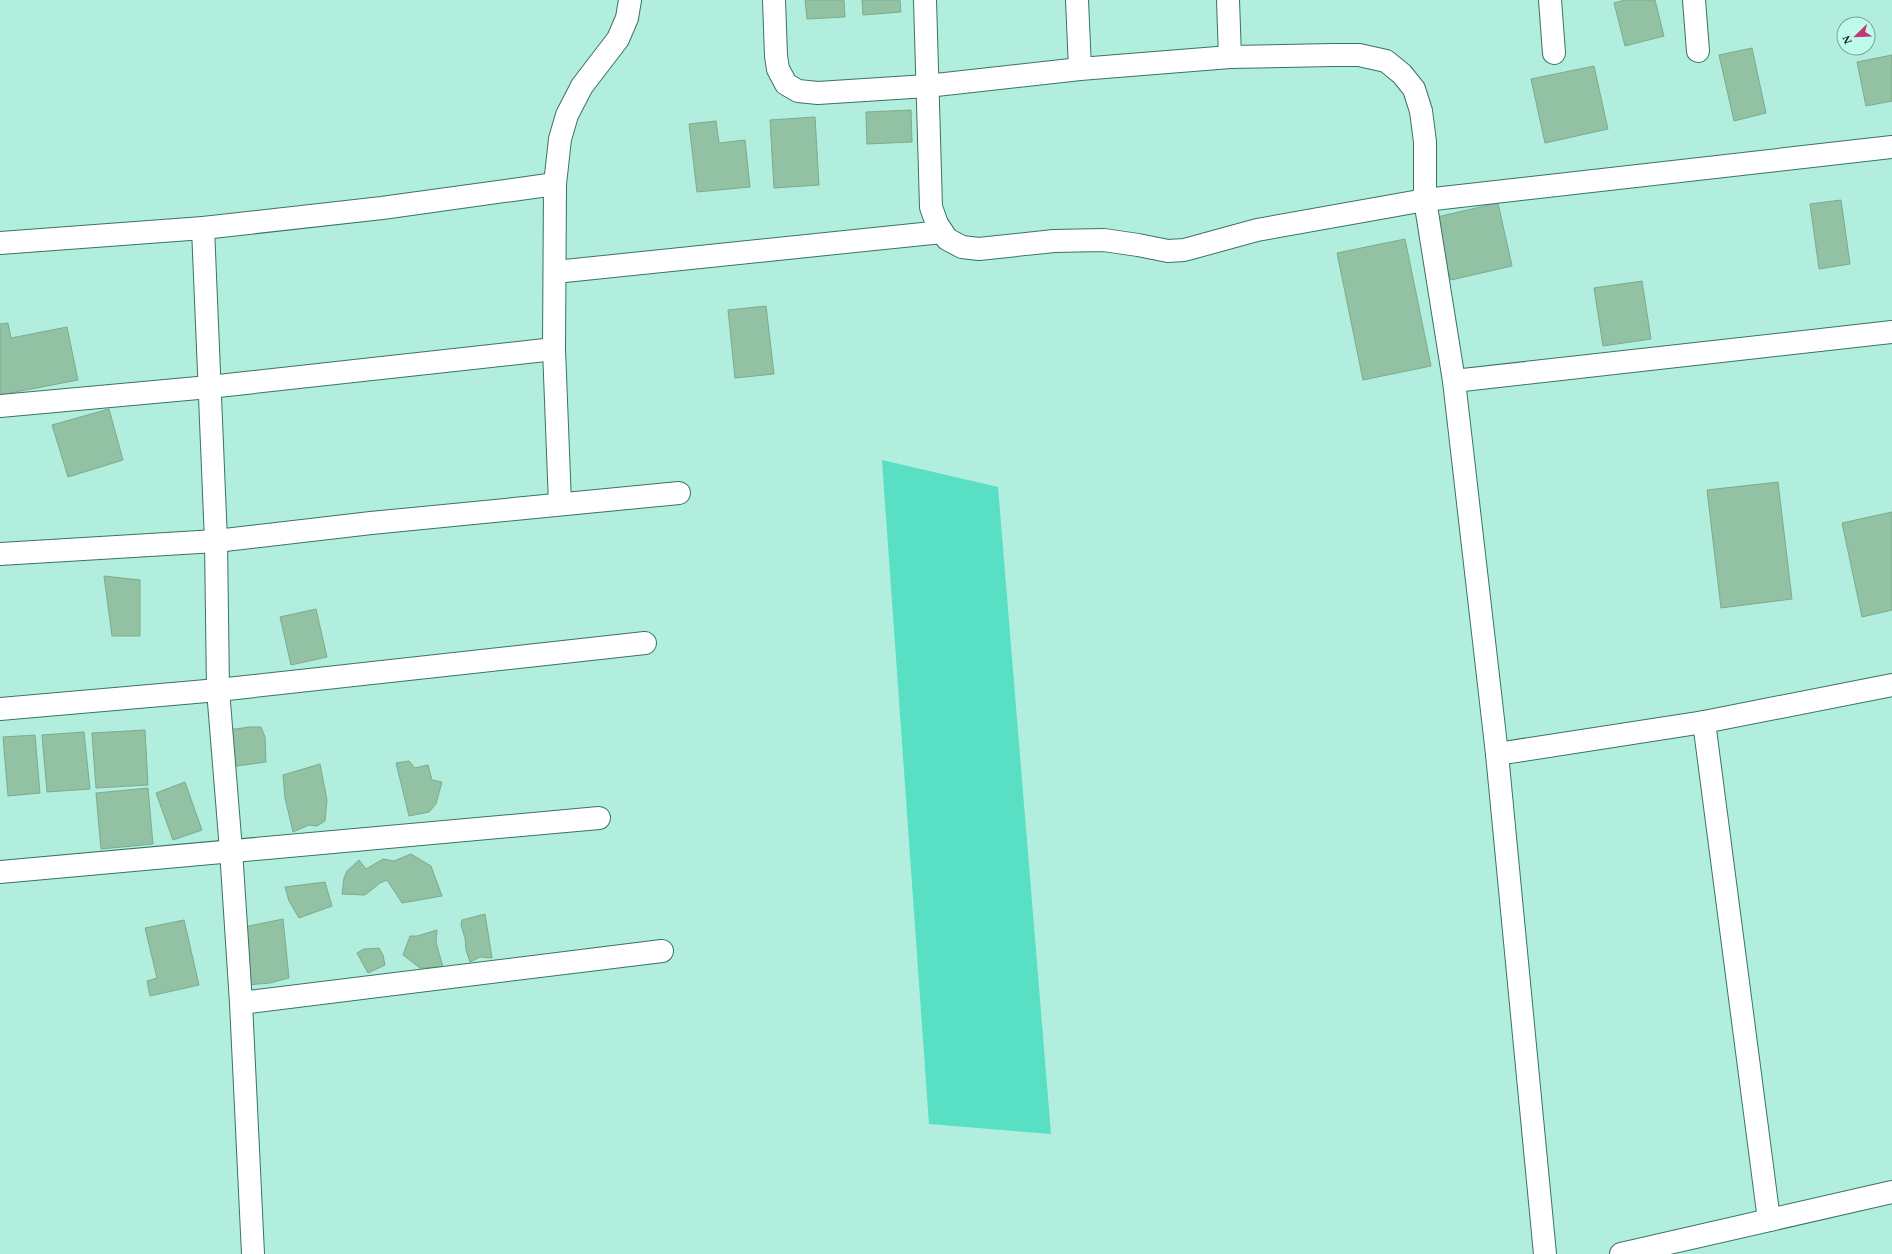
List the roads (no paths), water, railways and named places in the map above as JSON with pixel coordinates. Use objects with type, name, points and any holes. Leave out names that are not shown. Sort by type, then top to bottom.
[{"type":"street","points":[[560,504],[554,349],[555,184],[560,139],[567,115],[582,86],[618,39],[627,18],[630,0]]},
{"type":"street","points":[[774,0],[776,56],[778,69],[786,84],[798,91],[818,93],[927,86],[1080,70],[1230,57],[1359,55],[1386,62],[1402,74],[1414,90],[1421,111],[1425,142],[1425,200],[1454,381],[1497,754],[1545,1254]]},
{"type":"street","points":[[925,0],[931,207],[937,224],[947,239],[962,247],[979,249],[1054,241],[1104,240],[1138,244],[1168,252],[1184,250],[1257,230],[1425,200],[1892,147]]},
{"type":"street","points":[[1077,0],[1080,70]]},
{"type":"street","points":[[1228,0],[1230,57]]},
{"type":"street","points":[[1550,0],[1554,53]]},
{"type":"street","points":[[1694,0],[1698,51]]},
{"type":"street","points":[[0,243],[203,228],[382,208],[555,184]]},
{"type":"street","points":[[203,228],[216,540],[218,690],[231,850],[241,1004],[253,1254]]},
{"type":"street","points":[[555,272],[942,232]]},
{"type":"street","points":[[1454,381],[1892,332]]},
{"type":"street","points":[[0,406],[209,387],[554,349]]},
{"type":"street","points":[[0,554],[216,540],[679,493]]},
{"type":"street","points":[[0,709],[218,690],[645,644]]},
{"type":"street","points":[[1497,754],[1704,722],[1892,685]]},
{"type":"street","points":[[1704,722],[1769,1220]]},
{"type":"street","points":[[0,872],[231,850],[600,818]]},
{"type":"street","points":[[241,1004],[662,951]]},
{"type":"street","points":[[1621,1254],[1892,1192]]}]
